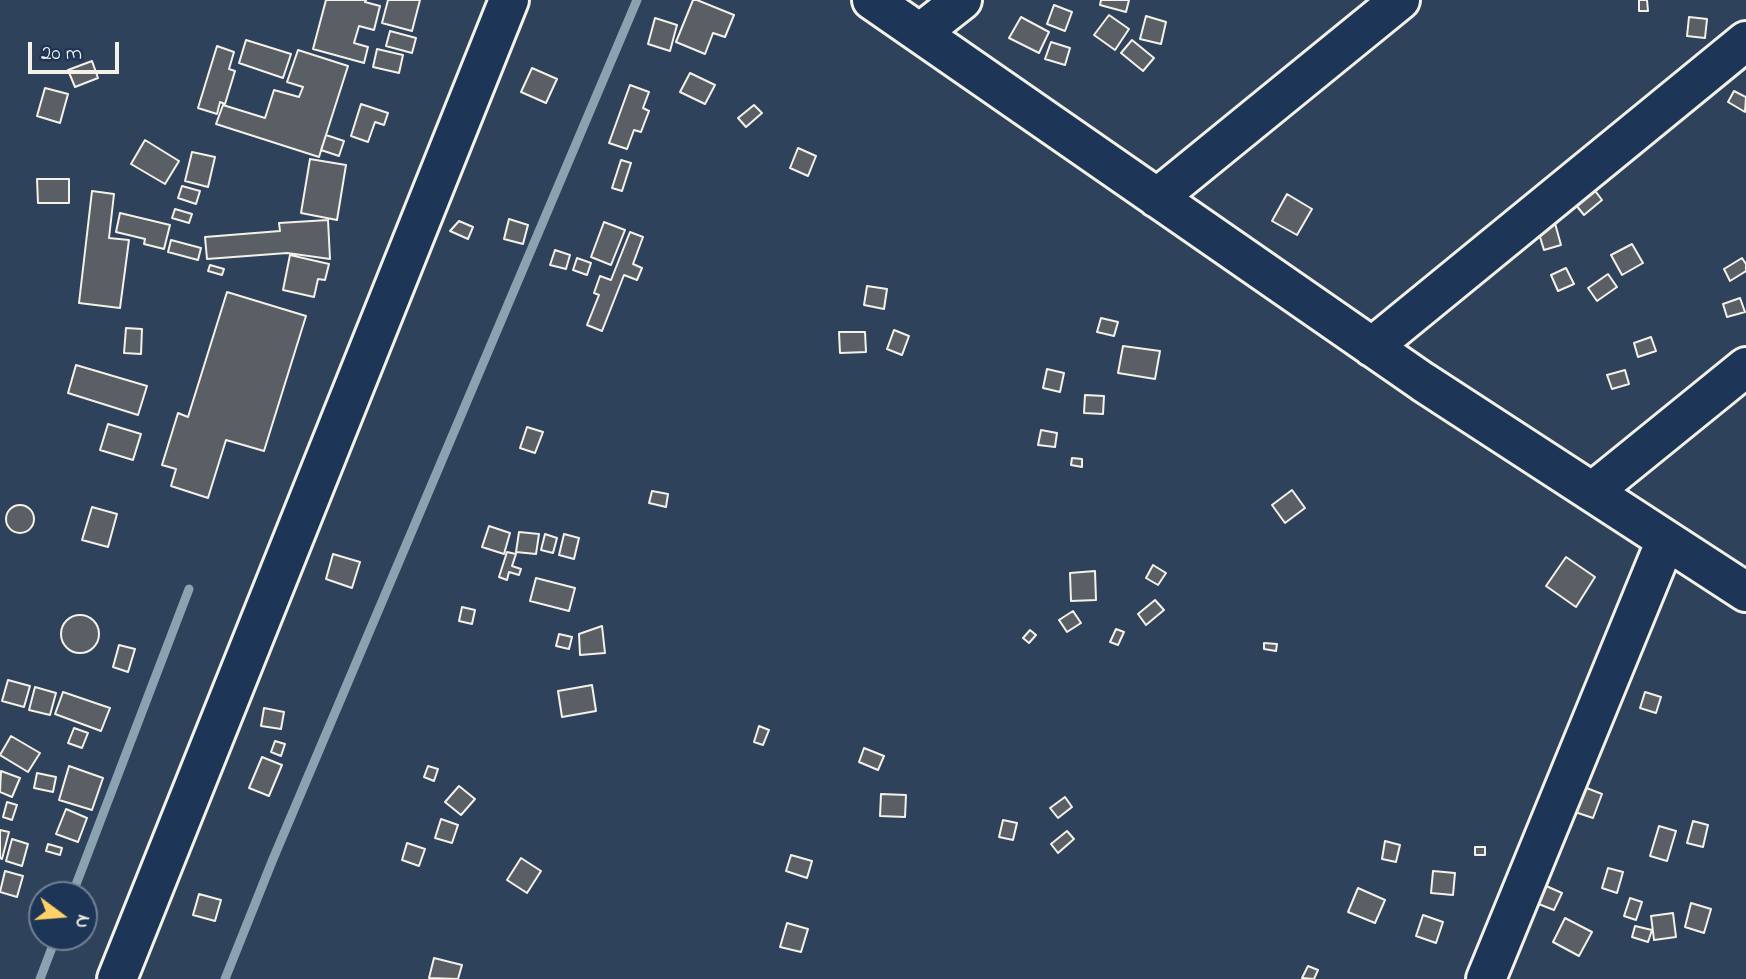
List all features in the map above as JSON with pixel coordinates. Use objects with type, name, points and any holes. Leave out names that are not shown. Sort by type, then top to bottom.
[{"type":"street","points":[[117,979],[509,0]]},
{"type":"street","points":[[872,0],[1372,347],[1746,592]]},
{"type":"street","points":[[919,33],[962,0]]},
{"type":"street","points":[[1157,198],[1400,0]]},
{"type":"street","points":[[1372,347],[1746,41]]},
{"type":"street","points":[[1592,492],[1746,367]]},
{"type":"street","points":[[1486,979],[1666,540]]},
{"type":"building","points":[[326,0],[366,0],[365,2],[380,6],[374,30],[359,26],[354,43],[368,47],[364,63],[313,49]]},
{"type":"building","points":[[388,0],[420,0],[412,31],[382,23]]},
{"type":"building","points":[[693,0],[734,15],[725,37],[713,33],[705,54],[676,42]]},
{"type":"building","points":[[1101,0],[1129,0],[1126,12],[1100,5]]},
{"type":"building","points":[[1639,0],[1647,0],[1648,11],[1639,11]]},
{"type":"building","points":[[1054,5],[1072,12],[1065,31],[1047,24]]},
{"type":"building","points":[[1109,15],[1129,29],[1115,50],[1094,35]]},
{"type":"building","points":[[1146,16],[1166,22],[1161,44],[1140,39]]},
{"type":"building","points":[[1021,17],[1049,32],[1039,53],[1009,38]]},
{"type":"building","points":[[1689,17],[1707,19],[1705,38],[1687,36]]},
{"type":"building","points":[[655,18],[677,25],[670,51],[648,44]]},
{"type":"building","points":[[390,31],[416,38],[412,53],[386,46]]},
{"type":"building","points":[[246,40],[291,54],[283,78],[239,63]]},
{"type":"building","points":[[1132,40],[1154,58],[1143,71],[1121,53]]},
{"type":"building","points":[[1051,42],[1070,48],[1065,65],[1045,59]]},
{"type":"building","points":[[217,46],[234,52],[229,69],[235,71],[225,104],[220,102],[217,114],[198,108]]},
{"type":"building","points":[[377,49],[403,55],[399,73],[373,67]]},
{"type":"building","points":[[298,50],[348,66],[319,157],[216,124],[223,105],[265,118],[274,90],[299,97],[303,87],[287,82]]},
{"type":"building","points":[[92,61],[98,78],[75,87],[68,70]]},
{"type":"building","points":[[532,68],[557,79],[546,103],[521,92]]},
{"type":"building","points":[[690,73],[715,85],[705,104],[680,92]]},
{"type":"building","points":[[630,85],[649,92],[643,108],[649,111],[641,132],[634,130],[627,149],[609,143]]},
{"type":"building","points":[[45,88],[68,94],[60,123],[37,116]]},
{"type":"building","points":[[1734,91],[1746,97],[1745,112],[1728,102]]},
{"type":"building","points":[[361,104],[388,113],[384,125],[375,122],[368,142],[351,136]]},
{"type":"building","points":[[754,105],[762,113],[746,127],[738,118]]},
{"type":"building","points":[[326,135],[344,141],[339,156],[321,150]]},
{"type":"building","points":[[145,140],[179,161],[165,184],[131,164]]},
{"type":"building","points":[[798,148],[816,156],[808,176],[790,168]]},
{"type":"building","points":[[192,152],[215,157],[208,187],[185,181]]},
{"type":"building","points":[[310,159],[346,165],[337,220],[301,213]]},
{"type":"building","points":[[621,160],[631,163],[622,191],[612,188]]},
{"type":"building","points":[[37,179],[69,179],[69,203],[38,203]]},
{"type":"building","points":[[1590,184],[1602,200],[1584,215],[1571,199]]},
{"type":"building","points":[[182,186],[200,191],[196,204],[178,198]]},
{"type":"building","points":[[92,191],[114,194],[109,238],[129,240],[120,308],[79,303]]},
{"type":"building","points":[[1287,194],[1312,209],[1297,235],[1272,221]]},
{"type":"building","points":[[175,209],[192,214],[189,223],[172,218]]},
{"type":"building","points":[[120,213],[170,225],[164,249],[144,244],[145,239],[116,232]]},
{"type":"building","points":[[1553,216],[1561,245],[1544,250],[1535,221]]},
{"type":"building","points":[[509,219],[528,225],[523,244],[504,239]]},
{"type":"building","points":[[328,220],[330,259],[287,253],[207,259],[205,237],[280,231],[279,223]]},
{"type":"building","points":[[459,221],[473,227],[468,239],[450,231]]},
{"type":"building","points":[[604,222],[625,230],[611,265],[591,257]]},
{"type":"building","points":[[630,232],[643,237],[633,264],[642,268],[637,280],[624,275],[602,331],[587,325],[599,295],[594,293],[600,276],[611,280]]},
{"type":"building","points":[[171,240],[201,248],[198,260],[168,252]]},
{"type":"building","points":[[1632,244],[1643,263],[1622,275],[1611,255]]},
{"type":"building","points":[[555,250],[570,255],[566,269],[550,265]]},
{"type":"building","points":[[290,255],[329,264],[325,280],[318,279],[314,297],[283,290]]},
{"type":"building","points":[[577,258],[591,263],[587,275],[573,270]]},
{"type":"building","points":[[1742,258],[1746,271],[1730,281],[1724,269]]},
{"type":"building","points":[[210,265],[224,269],[222,275],[208,271]]},
{"type":"building","points":[[1566,268],[1574,284],[1558,291],[1551,275]]},
{"type":"building","points":[[1608,274],[1617,287],[1597,301],[1588,288]]},
{"type":"building","points":[[867,286],[887,289],[884,309],[864,305]]},
{"type":"building","points":[[227,292],[306,316],[264,451],[226,440],[208,498],[171,486],[176,469],[162,465],[178,413],[188,417]]},
{"type":"building","points":[[1740,298],[1745,312],[1727,317],[1723,304]]},
{"type":"building","points":[[1101,318],[1118,322],[1114,336],[1097,332]]},
{"type":"building","points":[[126,328],[142,329],[141,354],[124,353]]},
{"type":"building","points":[[894,330],[909,336],[902,355],[887,349]]},
{"type":"building","points":[[839,332],[865,332],[866,352],[840,353]]},
{"type":"building","points":[[1651,337],[1656,351],[1638,357],[1634,343]]},
{"type":"building","points":[[1123,346],[1160,351],[1155,379],[1118,373]]},
{"type":"building","points":[[76,365],[147,386],[138,415],[68,393]]},
{"type":"building","points":[[1047,369],[1064,373],[1060,392],[1043,388]]},
{"type":"building","points":[[1625,370],[1629,384],[1612,389],[1607,375]]},
{"type":"building","points":[[1085,395],[1104,396],[1103,414],[1084,413]]},
{"type":"building","points":[[108,424],[141,434],[133,460],[100,450]]},
{"type":"building","points":[[527,427],[543,432],[535,453],[520,448]]},
{"type":"building","points":[[1041,430],[1057,433],[1055,447],[1038,445]]},
{"type":"building","points":[[1072,458],[1082,459],[1082,467],[1071,465]]},
{"type":"building","points":[[1292,490],[1305,508],[1285,523],[1272,505]]},
{"type":"building","points":[[652,491],[668,494],[666,507],[649,503]]},
{"type":"building","points":[[20,505],[30,509],[34,519],[30,529],[20,533],[10,529],[6,519],[10,509]]},
{"type":"building","points":[[92,507],[117,514],[108,547],[82,540]]},
{"type":"building","points":[[489,526],[510,533],[504,554],[482,547]]},
{"type":"building","points":[[519,532],[539,534],[536,554],[516,552]]},
{"type":"building","points":[[545,534],[557,538],[553,553],[541,550]]},
{"type":"building","points":[[564,534],[579,538],[574,559],[559,555]]},
{"type":"building","points":[[507,552],[516,554],[512,566],[521,569],[519,575],[509,572],[507,580],[499,577]]},
{"type":"building","points":[[333,554],[360,562],[352,588],[326,579]]},
{"type":"building","points":[[1566,557],[1595,577],[1576,607],[1546,586]]},
{"type":"building","points":[[1153,565],[1166,573],[1158,585],[1146,578]]},
{"type":"building","points":[[1095,571],[1096,600],[1071,601],[1070,573]]},
{"type":"building","points":[[536,578],[575,588],[569,611],[530,601]]},
{"type":"building","points":[[1155,600],[1164,610],[1146,625],[1138,614]]},
{"type":"building","points":[[462,607],[475,610],[472,624],[459,621]]},
{"type":"building","points":[[1073,611],[1081,623],[1067,632],[1059,620]]},
{"type":"building","points":[[80,615],[94,620],[99,634],[94,648],[80,653],[66,648],[61,634],[66,620]]},
{"type":"building","points":[[602,626],[605,653],[580,655],[579,634]]},
{"type":"building","points":[[1116,629],[1124,632],[1118,645],[1110,642]]},
{"type":"building","points":[[1030,630],[1036,635],[1029,643],[1023,638]]},
{"type":"building","points":[[559,634],[572,637],[569,649],[556,646]]},
{"type":"building","points":[[1264,643],[1277,644],[1276,651],[1264,649]]},
{"type":"building","points":[[119,645],[135,649],[128,672],[113,667]]},
{"type":"building","points":[[8,680],[30,686],[24,707],[2,701]]},
{"type":"building","points":[[592,685],[596,711],[562,717],[558,691]]},
{"type":"building","points":[[35,687],[56,693],[50,715],[29,710]]},
{"type":"building","points":[[63,692],[110,708],[101,731],[55,714]]},
{"type":"building","points":[[1645,692],[1661,697],[1656,713],[1640,708]]},
{"type":"building","points":[[264,708],[284,712],[281,729],[261,726]]},
{"type":"building","points":[[759,726],[769,730],[763,745],[754,742]]},
{"type":"building","points":[[74,728],[88,733],[82,748],[68,743]]},
{"type":"building","points":[[11,736],[40,753],[28,772],[0,755]]},
{"type":"building","points":[[275,741],[285,744],[281,756],[271,752]]},
{"type":"building","points":[[864,748],[884,756],[878,770],[859,762]]},
{"type":"building","points":[[262,757],[282,765],[269,796],[249,788]]},
{"type":"building","points":[[69,766],[103,778],[92,810],[59,800]]},
{"type":"building","points":[[428,766],[438,769],[434,781],[424,777]]},
{"type":"building","points":[[1,771],[20,778],[12,797],[0,792]]},
{"type":"building","points":[[37,773],[56,777],[53,792],[34,788]]},
{"type":"building","points":[[459,786],[475,799],[461,815],[445,802]]},
{"type":"building","points":[[1584,787],[1602,794],[1593,818],[1575,812]]},
{"type":"building","points":[[881,794],[906,795],[905,817],[880,816]]},
{"type":"building","points":[[1065,797],[1072,807],[1058,818],[1050,808]]},
{"type":"building","points":[[7,802],[17,805],[12,820],[3,817]]},
{"type":"building","points":[[66,809],[87,818],[78,842],[56,834]]},
{"type":"building","points":[[441,819],[458,825],[452,843],[435,838]]},
{"type":"building","points":[[1003,820],[1017,823],[1013,840],[999,837]]},
{"type":"building","points":[[1693,821],[1708,825],[1703,847],[1687,843]]},
{"type":"building","points":[[1659,826],[1676,831],[1667,861],[1650,856]]},
{"type":"building","points":[[0,830],[9,832],[2,859],[0,858]]},
{"type":"building","points":[[1067,831],[1074,839],[1058,853],[1051,844]]},
{"type":"building","points":[[12,839],[28,844],[22,866],[6,861]]},
{"type":"building","points":[[1385,841],[1400,845],[1396,862],[1382,859]]},
{"type":"building","points":[[407,843],[425,849],[419,866],[402,860]]},
{"type":"building","points":[[48,844],[62,848],[60,855],[46,851]]},
{"type":"building","points":[[1475,847],[1485,847],[1485,855],[1475,855]]},
{"type":"building","points":[[791,855],[812,861],[807,878],[786,871]]},
{"type":"building","points":[[521,858],[541,871],[527,893],[507,880]]},
{"type":"building","points":[[1608,868],[1623,872],[1617,893],[1602,888]]},
{"type":"building","points":[[5,871],[23,876],[17,897],[0,892]]},
{"type":"building","points":[[1433,871],[1455,873],[1453,895],[1431,893]]},
{"type":"building","points":[[1544,885],[1562,893],[1554,910],[1536,903]]},
{"type":"building","points":[[1358,888],[1385,900],[1375,923],[1348,912]]},
{"type":"building","points":[[199,894],[221,900],[215,921],[193,915]]},
{"type":"building","points":[[1630,898],[1642,902],[1636,920],[1624,916]]},
{"type":"building","points":[[1691,903],[1711,909],[1704,933],[1685,927]]},
{"type":"building","points":[[1673,913],[1676,937],[1654,940],[1651,916]]},
{"type":"building","points":[[1423,915],[1443,922],[1436,943],[1416,936]]},
{"type":"building","points":[[1565,918],[1592,932],[1579,956],[1553,942]]},
{"type":"building","points":[[787,923],[808,929],[801,952],[780,947]]},
{"type":"building","points":[[1635,926],[1652,930],[1648,942],[1632,937]]},
{"type":"building","points":[[434,958],[462,965],[458,979],[429,978]]},
{"type":"building","points":[[1308,966],[1318,970],[1314,979],[1302,978]]},
{"type":"waterway","points":[[225,979],[273,859],[637,0]]},
{"type":"waterway","points":[[77,881],[189,589]]},
{"type":"waterway","points":[[40,979],[51,951]]}]
